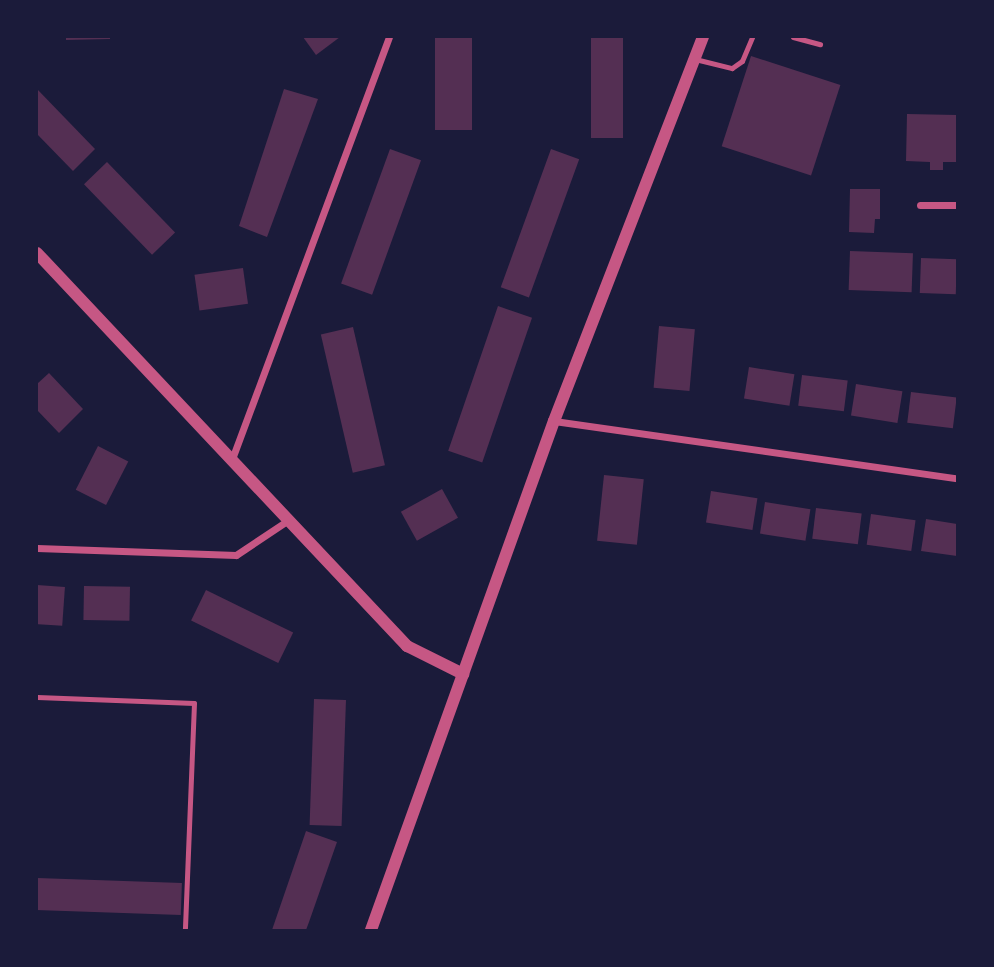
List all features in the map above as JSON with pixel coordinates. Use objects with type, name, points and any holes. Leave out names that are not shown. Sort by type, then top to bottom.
[{"type":"street","points":[[231,460],[388,37]]},
{"type":"street","points":[[371,930],[554,421],[703,37]]},
{"type":"street","points":[[920,205],[957,205]]},
{"type":"street","points":[[37,253],[407,646],[463,674]]},
{"type":"street","points":[[554,421],[957,478]]},
{"type":"street","points":[[37,548],[236,555],[287,521]]},
{"type":"lane","points":[[695,59],[732,68],[742,61],[752,37]]},
{"type":"lane","points":[[793,37],[820,44]]},
{"type":"lane","points":[[37,698],[194,703],[186,930]]},
{"type":"building","points":[[66,37],[110,37],[110,39],[66,40]]},
{"type":"building","points":[[303,37],[340,37],[316,55]]},
{"type":"building","points":[[435,37],[472,37],[472,130],[435,130]]},
{"type":"building","points":[[591,37],[623,37],[623,138],[591,138]]},
{"type":"building","points":[[751,56],[840,85],[811,175],[722,146]]},
{"type":"building","points":[[37,89],[95,149],[73,171],[37,134]]},
{"type":"building","points":[[284,89],[318,99],[267,237],[239,226]]},
{"type":"building","points":[[907,114],[957,115],[957,162],[943,162],[943,170],[930,170],[930,162],[906,161]]},
{"type":"building","points":[[390,149],[421,160],[372,295],[341,283]]},
{"type":"building","points":[[551,149],[579,159],[529,297],[501,287]]},
{"type":"building","points":[[107,162],[175,232],[152,255],[84,184]]},
{"type":"building","points":[[850,189],[880,189],[880,219],[875,219],[874,233],[849,232]]},
{"type":"building","points":[[850,251],[913,253],[912,292],[849,290]]},
{"type":"building","points":[[921,258],[957,259],[956,294],[920,293]]},
{"type":"building","points":[[243,268],[248,304],[199,310],[194,275]]},
{"type":"building","points":[[498,306],[532,318],[482,462],[448,451]]},
{"type":"building","points":[[659,326],[695,329],[689,391],[654,388]]},
{"type":"building","points":[[353,327],[385,465],[353,473],[321,334]]},
{"type":"building","points":[[749,367],[794,374],[789,406],[744,399]]},
{"type":"building","points":[[49,373],[83,409],[59,433],[37,410],[37,384]]},
{"type":"building","points":[[802,375],[848,381],[844,411],[798,406]]},
{"type":"building","points":[[856,384],[902,391],[897,423],[851,416]]},
{"type":"building","points":[[911,392],[957,398],[953,428],[907,423]]},
{"type":"building","points":[[98,446],[128,461],[106,505],[76,490]]},
{"type":"building","points":[[604,475],[644,479],[637,545],[597,541]]},
{"type":"building","points":[[442,489],[458,518],[417,541],[401,512]]},
{"type":"building","points":[[711,491],[757,498],[752,530],[706,523]]},
{"type":"building","points":[[765,502],[810,509],[805,541],[760,534]]},
{"type":"building","points":[[816,508],[862,514],[858,544],[812,539]]},
{"type":"building","points":[[871,514],[916,520],[911,551],[867,545]]},
{"type":"building","points":[[926,519],[957,524],[957,556],[921,551]]},
{"type":"building","points":[[37,585],[65,587],[62,626],[37,624]]},
{"type":"building","points":[[84,586],[130,587],[129,621],[83,620]]},
{"type":"building","points":[[206,590],[293,633],[278,663],[191,621]]},
{"type":"building","points":[[314,699],[346,700],[342,826],[310,825]]},
{"type":"building","points":[[306,831],[337,842],[306,930],[272,930]]},
{"type":"building","points":[[37,878],[182,883],[181,915],[37,910]]}]
